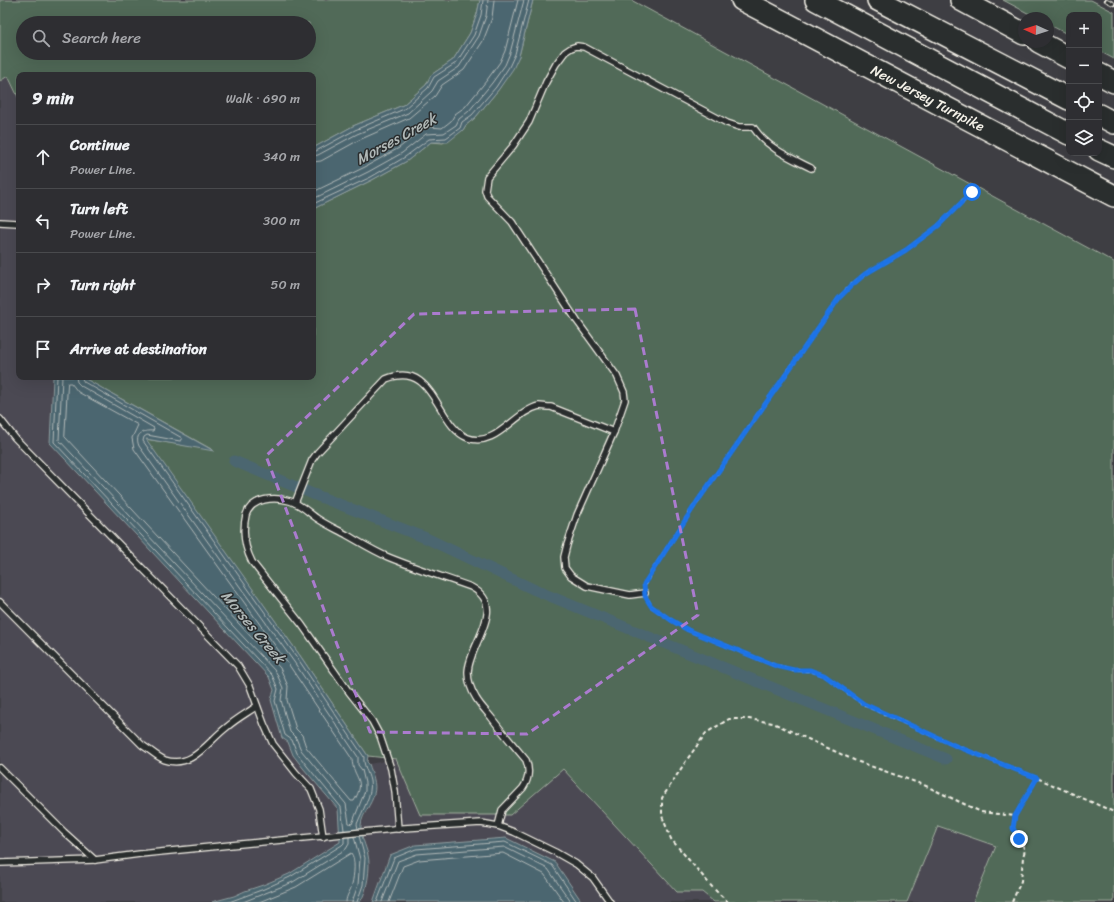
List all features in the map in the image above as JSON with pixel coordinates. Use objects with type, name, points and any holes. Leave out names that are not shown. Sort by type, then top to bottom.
[{"type":"highway","name":"New Jersey Turnpike","points":[[742,0],[1114,196]]},
{"type":"highway","points":[[816,0],[1066,132]]},
{"type":"highway","points":[[878,0],[1066,97]]},
{"type":"highway","points":[[961,0],[1018,31]]},
{"type":"highway","points":[[1050,48],[1066,56]]},
{"type":"highway","points":[[1102,76],[1114,82]]},
{"type":"highway","points":[[1102,116],[1114,122]]},
{"type":"highway","points":[[1102,151],[1114,157]]},
{"type":"lane","points":[[645,593],[630,595],[587,586],[571,576],[565,568],[564,557],[577,515],[614,432],[625,400],[624,392],[622,385],[512,222],[487,196],[485,190],[487,177],[513,146],[529,122],[546,82],[565,52],[577,46],[584,47],[727,123],[739,127],[752,127],[761,139],[775,150],[811,168]]},
{"type":"lane","points":[[0,222],[16,224]]},
{"type":"lane","points":[[295,503],[312,460],[317,453],[386,379],[396,375],[404,375],[414,378],[426,386],[453,426],[462,435],[468,438],[477,440],[489,437],[500,431],[525,412],[540,406],[551,407],[614,432]]},
{"type":"lane","points":[[0,419],[15,438],[238,666],[250,686],[273,744],[311,789],[319,809],[323,837]]},
{"type":"lane","points":[[398,829],[395,791],[391,769],[380,736],[372,721],[349,692],[302,625],[252,562],[248,554],[243,532],[247,512],[256,501],[290,501],[295,503],[319,520],[388,557],[471,587],[481,594],[487,604],[488,612],[485,624],[470,661],[468,671],[469,680],[476,699],[526,760],[529,771],[526,784],[502,810],[498,826]]},
{"type":"lane","points":[[0,602],[142,744],[163,759],[174,761],[184,760],[197,755],[226,727],[257,706]]},
{"type":"lane","points":[[0,768],[64,832],[95,860]]},
{"type":"lane","points":[[0,863],[95,860],[398,829],[481,823],[498,826],[514,832],[576,864],[593,878],[610,902]]},
{"type":"path","points":[[972,192],[938,226],[906,250],[865,274],[839,298],[697,502],[644,584],[645,596],[651,606],[688,630],[776,666],[794,670],[810,670],[824,675],[864,704],[950,743],[1037,778],[1114,812]]},
{"type":"path","points":[[728,902],[713,888],[671,839],[662,816],[662,798],[706,733],[729,719],[750,719],[773,723],[856,761],[924,785],[981,812],[1015,816]]},
{"type":"path","points":[[1012,902],[1021,882],[1025,850],[1013,828],[1015,816],[1037,778]]},
{"type":"highlighted area","points":[[635,309],[698,615],[527,734],[370,732],[266,456],[414,314]]},
{"type":"shaded area","points":[[7,76],[16,93],[16,380],[53,380],[50,443],[269,677],[274,690],[271,700],[281,732],[288,742],[293,755],[338,809],[340,842],[289,874],[222,900],[212,902],[0,902],[0,82]]},
{"type":"shaded area","points":[[396,759],[510,815],[563,769],[677,892],[702,892],[714,902],[582,902],[555,862],[391,855],[373,902],[360,902],[364,897],[364,841],[361,825],[375,794],[374,782],[369,764]]},
{"type":"shaded area","points":[[937,826],[996,846],[973,902],[907,902]]},
{"type":"green space","points":[[0,0],[480,0],[470,33],[453,60],[431,75],[426,85],[403,105],[353,126],[316,146],[316,72],[16,72],[16,93],[8,76],[0,81]]},
{"type":"green space","points":[[533,0],[631,0],[1114,262],[1114,902],[973,902],[996,846],[938,826],[907,902],[714,902],[702,892],[677,892],[563,769],[510,815],[420,815],[396,759],[368,756],[301,657],[145,439],[213,450],[87,380],[316,380],[316,208],[407,161],[431,142],[443,143],[463,130],[499,89],[519,56]]},
{"type":"green space","points":[[1003,0],[1091,0],[1114,12],[1114,59],[1102,53],[1102,12],[1066,12],[1066,33],[1054,27],[1054,12],[1026,12]]},
{"type":"water","name":"Morses Creek","points":[[480,0],[533,0],[519,56],[513,69],[475,118],[448,142],[431,142],[407,161],[316,208],[316,146],[353,126],[403,105],[426,85],[431,75],[453,60],[470,33]]},
{"type":"water","name":"Morses Creek","points":[[53,380],[87,380],[214,451],[146,439],[301,657],[368,756],[367,762],[374,779],[375,790],[361,825],[361,833],[368,855],[369,866],[365,892],[360,902],[212,902],[234,896],[289,874],[340,842],[338,809],[293,755],[288,742],[282,738],[271,700],[274,690],[269,677],[50,443]]},
{"type":"water","points":[[506,838],[555,862],[582,902],[373,902],[390,855],[415,845]]},
{"type":"waterway","points":[[234,461],[313,494],[426,538],[535,590],[946,759]]},
{"type":"railway","points":[[1106,0],[1114,4]]},
{"type":"route","points":[[972,192],[938,226],[906,250],[865,274],[839,298],[697,502],[644,584],[645,596],[651,606],[688,630],[776,666],[794,670],[810,670],[824,675],[864,704],[956,746],[1037,778],[1015,816],[1013,828],[1019,839]]}]
